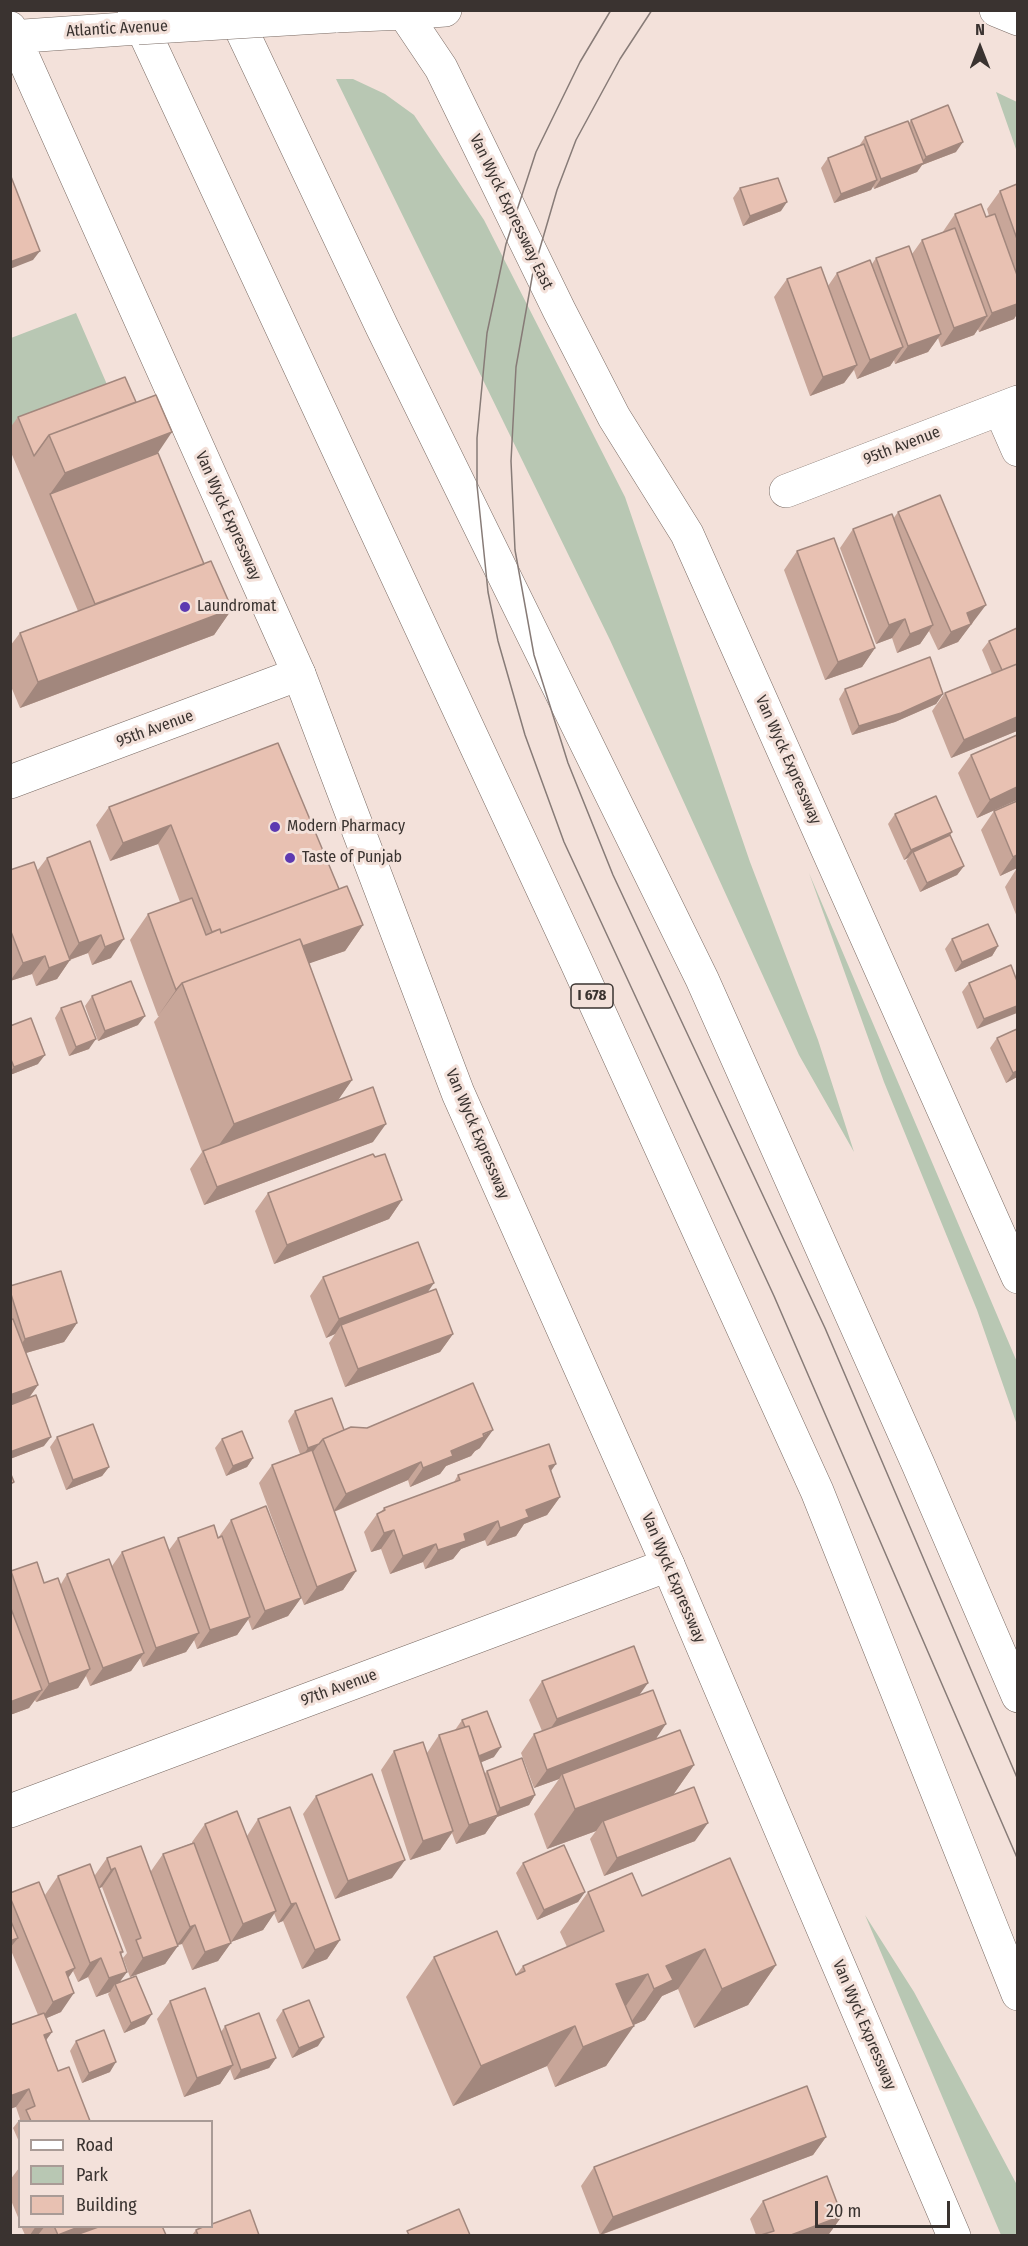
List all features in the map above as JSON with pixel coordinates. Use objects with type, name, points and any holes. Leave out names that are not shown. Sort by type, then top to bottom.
[{"type":"main road","name":"I 678","points":[[134,10],[576,961],[817,1491],[1017,1994]]},
{"type":"main road","points":[[232,10],[382,327],[702,979],[922,1474],[1017,1696]]},
{"type":"main road","name":"Atlantic Avenue","points":[[12,34],[445,10]]},
{"type":"main road","points":[[996,10],[1017,19]]},
{"type":"main road","name":"Van Wyck Expressway East","points":[[403,12],[441,68],[614,417]]},
{"type":"main road","name":"Van Wyck Expressway","points":[[12,34],[299,674],[458,1093],[668,1565],[954,2235]]},
{"type":"main road","points":[[1009,406],[1017,450]]},
{"type":"main road","name":"95th Avenue","points":[[786,491],[1009,406]]},
{"type":"main road","name":"Van Wyck Expressway","points":[[614,417],[687,534],[1017,1277]]},
{"type":"main road","name":"95th Avenue","points":[[10,782],[299,674]]},
{"type":"main road","name":"97th Avenue","points":[[10,1810],[668,1565]]},
{"type":"green space","points":[[336,79],[353,79],[385,94],[414,115],[484,220],[625,497],[750,862],[818,1040],[854,1152],[799,1055],[610,640]]},
{"type":"green space","points":[[996,92],[1017,102],[1017,152]]},
{"type":"green space","points":[[76,313],[112,396],[11,434],[11,338]]},
{"type":"green space","points":[[809,873],[1017,1362],[1017,1425],[977,1310],[884,1082]]},
{"type":"green space","points":[[865,1915],[914,1992],[1017,2185],[1017,2235],[1001,2235]]},
{"type":"building","points":[[948,105],[963,142],[926,157],[911,120]]},
{"type":"building","points":[[908,121],[924,163],[881,179],[865,137]]},
{"type":"building","points":[[864,144],[877,180],[841,194],[828,158]]},
{"type":"building","points":[[10,174],[40,251],[10,262]]},
{"type":"building","points":[[778,178],[787,202],[750,216],[740,188]]},
{"type":"building","points":[[1017,184],[1017,239],[1000,191]]},
{"type":"building","points":[[981,204],[986,217],[995,214],[1017,275],[1017,304],[992,313],[955,214]]},
{"type":"building","points":[[955,228],[987,316],[954,328],[922,240]]},
{"type":"building","points":[[909,246],[941,334],[908,346],[876,258]]},
{"type":"building","points":[[870,260],[903,347],[870,360],[837,273]]},
{"type":"building","points":[[821,267],[857,365],[823,377],[787,279]]},
{"type":"building","points":[[125,377],[136,402],[49,435],[34,456],[18,417]]},
{"type":"building","points":[[156,395],[172,432],[65,473],[49,435]]},
{"type":"building","points":[[158,453],[204,564],[95,604],[50,494]]},
{"type":"building","points":[[940,495],[986,605],[967,613],[971,624],[951,632],[898,512]]},
{"type":"building","points":[[892,514],[933,625],[910,634],[905,619],[889,625],[853,529]]},
{"type":"building","points":[[834,538],[875,648],[838,662],[797,551]]},
{"type":"building","points":[[211,561],[232,609],[38,682],[20,633]]},
{"type":"building","points":[[1017,628],[1017,664],[1002,670],[989,641]]},
{"type":"building","points":[[930,657],[943,694],[901,713],[859,726],[845,689]]},
{"type":"building","points":[[1017,664],[1017,717],[964,740],[945,693]]},
{"type":"building","points":[[1017,735],[1017,787],[990,800],[971,755]]},
{"type":"building","points":[[278,743],[339,889],[221,933],[220,929],[212,932],[171,825],[123,843],[109,807]]},
{"type":"building","points":[[936,796],[952,832],[911,850],[895,814]]},
{"type":"building","points":[[1017,801],[1017,855],[1013,857],[994,811]]},
{"type":"building","points":[[950,835],[964,866],[927,883],[913,852]]},
{"type":"building","points":[[90,841],[124,939],[105,947],[101,935],[79,943],[47,858]]},
{"type":"building","points":[[34,862],[70,960],[49,968],[45,956],[23,963],[10,929],[10,870]]},
{"type":"building","points":[[347,886],[363,925],[303,946],[300,939],[182,983],[176,990],[148,914],[192,898],[206,935],[220,929],[221,933]]},
{"type":"building","points":[[988,924],[998,946],[962,962],[952,939]]},
{"type":"building","points":[[300,939],[352,1080],[234,1124],[182,983]]},
{"type":"building","points":[[1011,965],[1017,981],[1017,1006],[984,1019],[969,983]]},
{"type":"building","points":[[131,981],[145,1016],[105,1031],[92,996]]},
{"type":"building","points":[[81,1001],[96,1039],[76,1047],[61,1008]]},
{"type":"building","points":[[31,1018],[45,1055],[14,1067],[10,1057],[10,1026]]},
{"type":"building","points":[[1017,1029],[1017,1071],[1013,1073],[997,1038]]},
{"type":"building","points":[[373,1087],[386,1124],[217,1187],[203,1151]]},
{"type":"building","points":[[373,1154],[375,1157],[385,1154],[402,1200],[287,1245],[268,1193]]},
{"type":"building","points":[[418,1242],[434,1283],[339,1319],[323,1277]]},
{"type":"building","points":[[61,1271],[77,1323],[25,1339],[10,1286]]},
{"type":"building","points":[[436,1289],[453,1334],[358,1369],[341,1325]]},
{"type":"building","points":[[13,1319],[38,1385],[10,1395],[10,1320]]},
{"type":"building","points":[[473,1383],[493,1430],[483,1434],[484,1437],[451,1451],[453,1456],[423,1468],[421,1462],[346,1494],[323,1439],[351,1427],[367,1428]]},
{"type":"building","points":[[36,1395],[51,1437],[10,1452],[10,1405]]},
{"type":"building","points":[[332,1398],[344,1430],[308,1448],[295,1411]]},
{"type":"building","points":[[93,1424],[109,1467],[73,1480],[57,1437]]},
{"type":"building","points":[[242,1431],[253,1458],[233,1466],[222,1439]]},
{"type":"building","points":[[549,1444],[556,1464],[549,1466],[560,1497],[526,1510],[529,1517],[500,1528],[498,1521],[464,1534],[466,1541],[438,1550],[436,1544],[403,1556],[394,1530],[384,1533],[377,1514],[385,1510],[384,1508],[460,1480],[458,1475]]},
{"type":"building","points":[[312,1450],[356,1571],[317,1587],[272,1465]]},
{"type":"building","points":[[10,1472],[14,1482],[10,1484]]},
{"type":"building","points":[[266,1506],[301,1598],[265,1611],[231,1520]]},
{"type":"building","points":[[214,1525],[218,1538],[222,1536],[250,1617],[210,1630],[178,1538]]},
{"type":"building","points":[[164,1537],[199,1633],[156,1648],[122,1552]]},
{"type":"building","points":[[109,1559],[144,1653],[103,1668],[67,1574]]},
{"type":"building","points":[[37,1562],[44,1583],[58,1578],[90,1669],[49,1684],[11,1571]]},
{"type":"building","points":[[10,1606],[42,1690],[10,1702]]},
{"type":"building","points":[[634,1646],[648,1683],[557,1719],[542,1681]]},
{"type":"building","points":[[653,1690],[666,1724],[547,1770],[534,1734]]},
{"type":"building","points":[[487,1711],[501,1747],[479,1756],[469,1726],[465,1727],[462,1720]]},
{"type":"building","points":[[469,1726],[498,1815],[469,1825],[439,1735]]},
{"type":"building","points":[[680,1730],[694,1765],[575,1809],[562,1774]]},
{"type":"building","points":[[423,1742],[453,1831],[423,1841],[394,1751]]},
{"type":"building","points":[[522,1758],[535,1795],[500,1808],[487,1771]]},
{"type":"building","points":[[372,1774],[405,1860],[348,1881],[316,1796]]},
{"type":"building","points":[[694,1787],[708,1823],[617,1858],[603,1821]]},
{"type":"building","points":[[290,1807],[340,1940],[315,1950],[296,1903],[291,1904],[258,1819]]},
{"type":"building","points":[[237,1811],[276,1911],[243,1924],[205,1824]]},
{"type":"building","points":[[194,1843],[231,1943],[205,1952],[195,1925],[190,1927],[163,1854]]},
{"type":"building","points":[[564,1845],[585,1892],[544,1910],[523,1863]]},
{"type":"building","points":[[141,1846],[178,1946],[143,1958],[136,1940],[141,1938],[115,1868],[111,1870],[107,1858]]},
{"type":"building","points":[[730,1858],[776,1965],[722,1989],[705,1949],[666,1966],[673,1980],[654,1989],[648,1974],[616,1984],[634,2026],[583,2047],[575,2026],[481,2066],[434,1957],[497,1931],[516,1975],[525,1971],[523,1966],[604,1931],[588,1892],[632,1873],[642,1896]]},
{"type":"building","points":[[90,1864],[123,1952],[120,1952],[127,1972],[109,1978],[101,1958],[90,1963],[58,1876]]},
{"type":"building","points":[[39,1882],[75,1968],[66,1972],[74,1993],[53,2002],[10,1897],[10,1893]]},
{"type":"building","points":[[10,1919],[18,1938],[10,1941]]},
{"type":"building","points":[[136,1976],[152,2014],[131,2023],[115,1984]]},
{"type":"building","points":[[205,1988],[233,2065],[197,2078],[170,2001]]},
{"type":"building","points":[[309,2000],[324,2037],[299,2048],[283,2010]]},
{"type":"building","points":[[44,2013],[52,2032],[44,2035],[58,2071],[69,2067],[90,2120],[31,2120],[26,2110],[35,2106],[29,2089],[10,2096],[10,2025]]},
{"type":"building","points":[[259,2013],[276,2058],[241,2070],[225,2026]]},
{"type":"building","points":[[104,2030],[116,2062],[89,2073],[76,2041]]},
{"type":"building","points":[[807,2086],[826,2137],[613,2217],[594,2167]]},
{"type":"building","points":[[827,2176],[842,2216],[791,2235],[761,2235],[774,2231],[763,2201]]},
{"type":"building","points":[[459,2209],[470,2235],[409,2235],[407,2231]]},
{"type":"building","points":[[250,2210],[259,2235],[198,2235],[196,2230],[213,2228],[213,2224]]},
{"type":"building","points":[[55,2228],[76,2228],[58,2235]]},
{"type":"building","points":[[95,2228],[163,2228],[166,2235],[76,2235]]},
{"type":"tram line","points":[[611,10],[580,62],[536,152],[506,244],[487,333],[477,438],[477,485],[488,592],[498,641],[525,735],[564,842],[774,1296],[1018,1860]]},
{"type":"tram line","points":[[652,10],[620,59],[576,140],[557,190],[533,272],[516,367],[511,461],[515,550],[534,655],[568,763],[613,875],[825,1328],[1018,1780]]},
{"type":"place","name":"Laundromat","points":[[185,607]]},
{"type":"place","name":"Modern Pharmacy","points":[[275,827]]},
{"type":"place","name":"Taste of Punjab","points":[[290,858]]}]
